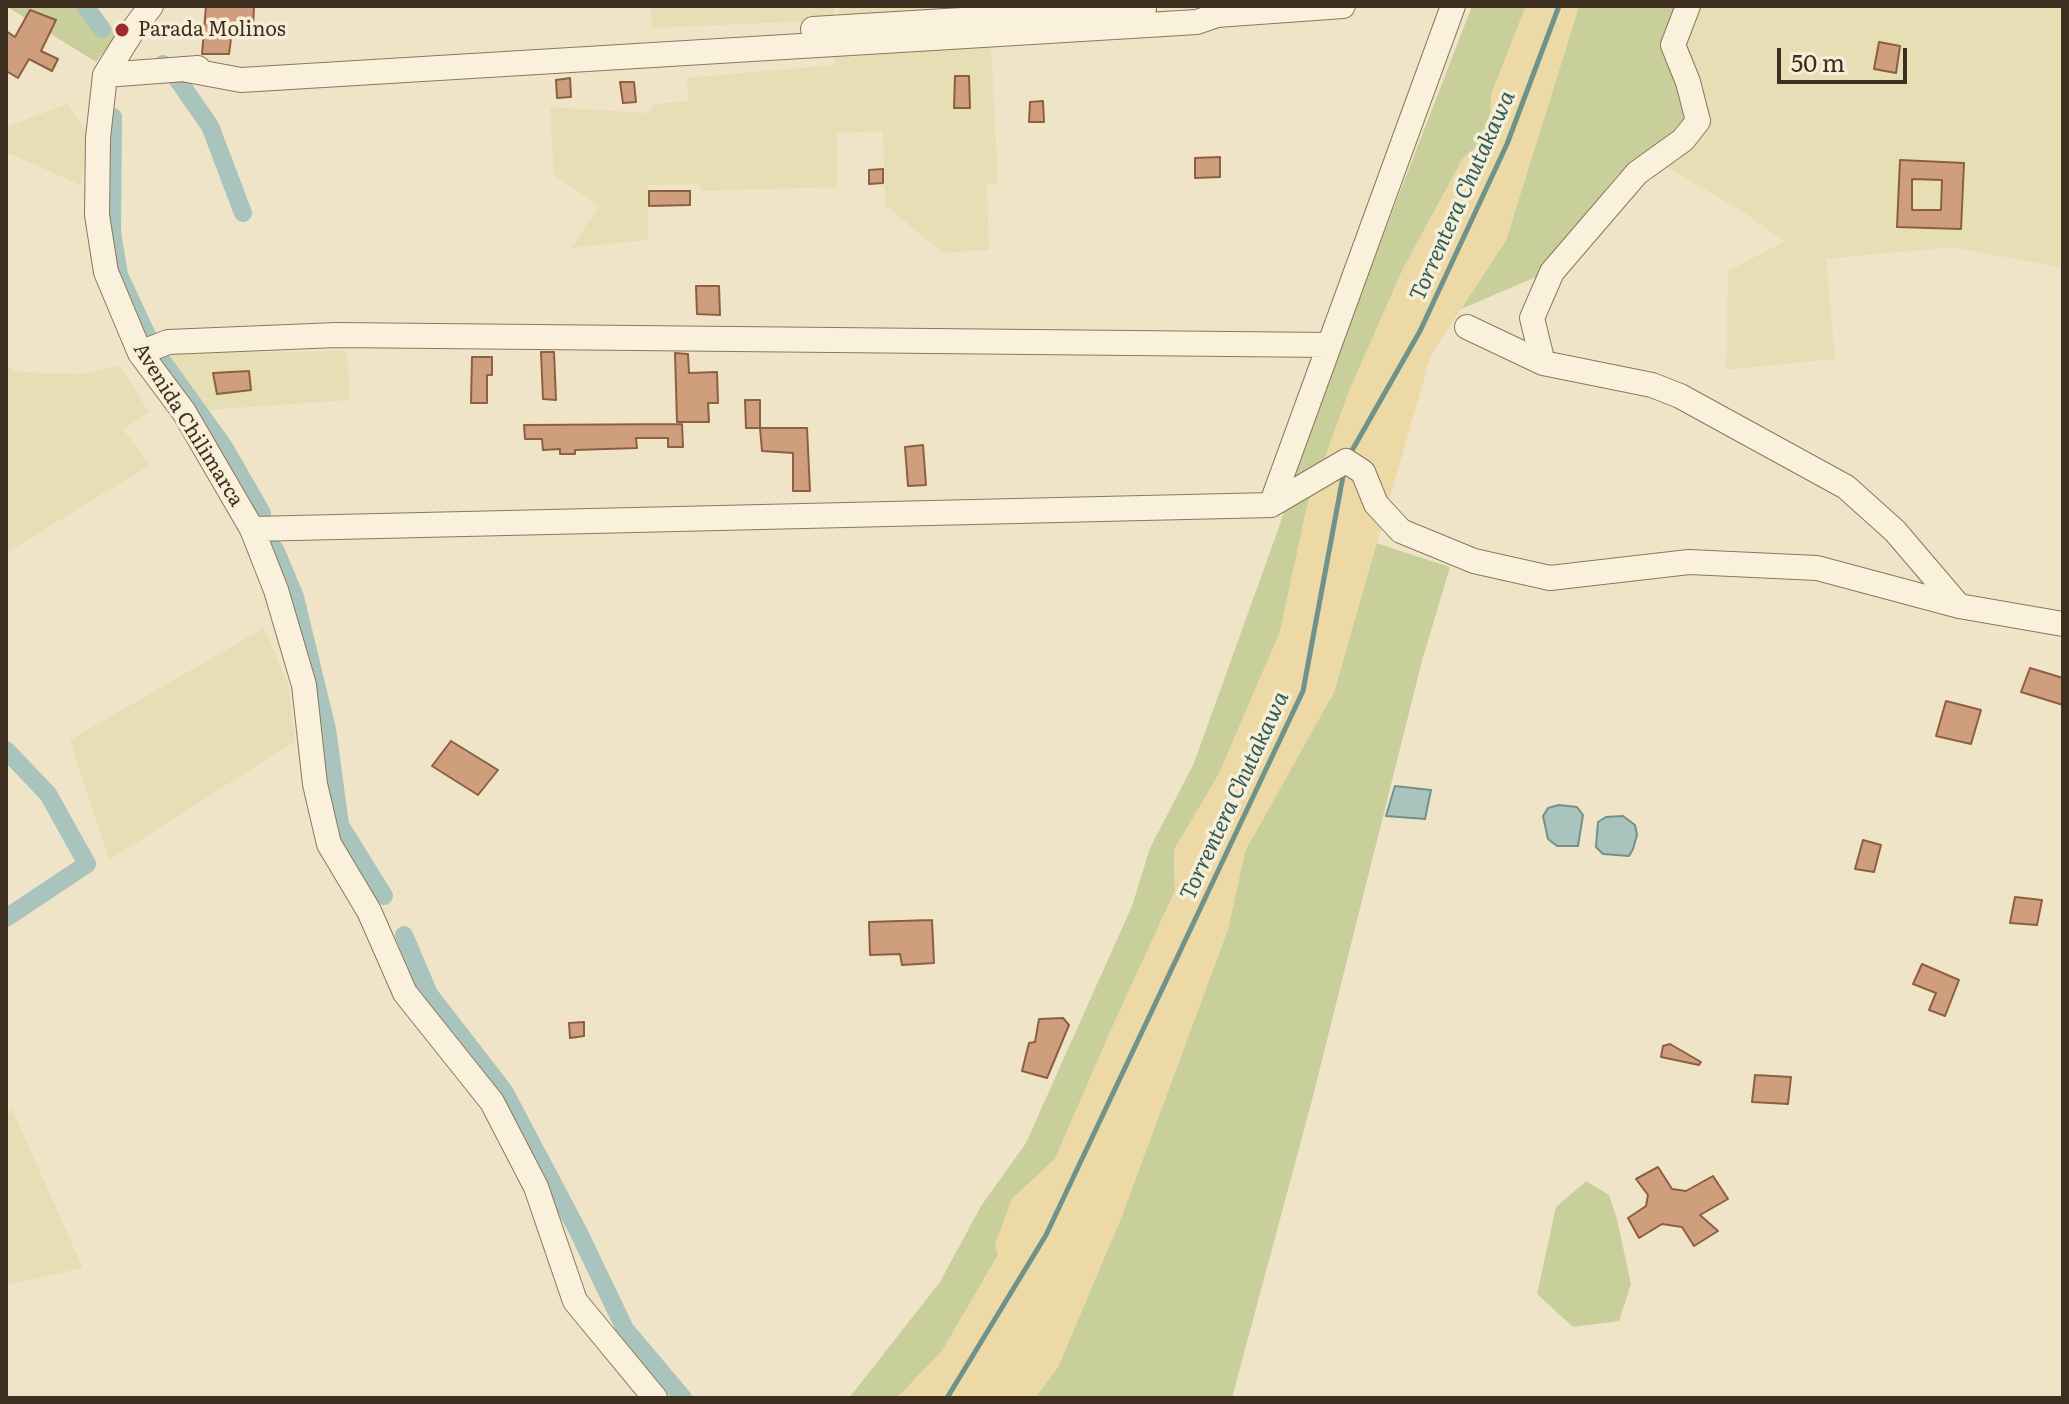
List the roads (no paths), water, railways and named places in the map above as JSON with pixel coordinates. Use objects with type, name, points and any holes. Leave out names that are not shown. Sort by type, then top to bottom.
[{"type":"street","points":[[123,6],[133,30]]},
{"type":"street","name":"Avenida Chilimarca","points":[[151,6],[105,75],[98,138],[97,215],[106,272],[140,353],[184,412],[252,529],[276,590],[304,685],[315,784],[329,844],[369,911],[405,993],[492,1102],[536,1187],[575,1301],[655,1398]]},
{"type":"street","points":[[105,75],[1014,11],[1343,6]]},
{"type":"street","points":[[1271,505],[1453,6]]},
{"type":"street","points":[[1543,363],[1532,318],[1552,272],[1637,173],[1683,140],[1698,121],[1688,82],[1673,45],[1688,6]]},
{"type":"street","points":[[182,69],[241,80],[1197,22],[1205,9]]},
{"type":"street","points":[[1467,327],[1543,363],[1652,385],[1680,396],[1846,487],[1895,531],[1959,606]]},
{"type":"street","points":[[140,353],[168,342],[337,335],[1329,345]]},
{"type":"street","points":[[252,529],[1271,505],[1346,461],[1363,472],[1376,504],[1401,531],[1474,561],[1550,578],[1689,562],[1817,568],[1959,606],[2063,624]]},
{"type":"water","points":[[1395,786],[1431,790],[1425,819],[1386,816]]},
{"type":"water","points":[[1559,805],[1577,807],[1583,815],[1578,846],[1557,846],[1548,839],[1543,816],[1548,808]]},
{"type":"water","points":[[1623,816],[1635,825],[1637,835],[1633,849],[1629,856],[1603,854],[1596,847],[1598,822],[1606,817]]},
{"type":"waterway","points":[[85,6],[102,29]]},
{"type":"waterway","name":"Torrentera Chutakawa","points":[[1350,454],[1420,331],[1507,144],[1559,6]]},
{"type":"waterway","points":[[163,64],[171,70],[210,126],[243,213]]},
{"type":"waterway","points":[[113,117],[112,232],[119,275],[153,348],[224,447],[262,513]]},
{"type":"waterway","name":"Torrentera Chutakawa","points":[[947,1398],[1046,1235],[1303,691],[1344,471]]},
{"type":"waterway","points":[[275,549],[295,597],[327,729],[340,825],[384,896]]},
{"type":"waterway","points":[[6,750],[48,794],[87,864],[6,918]]},
{"type":"waterway","points":[[404,935],[429,994],[504,1091],[578,1231],[625,1329],[683,1398]]},
{"type":"place","name":"Parada Molinos","points":[[122,30]]}]
